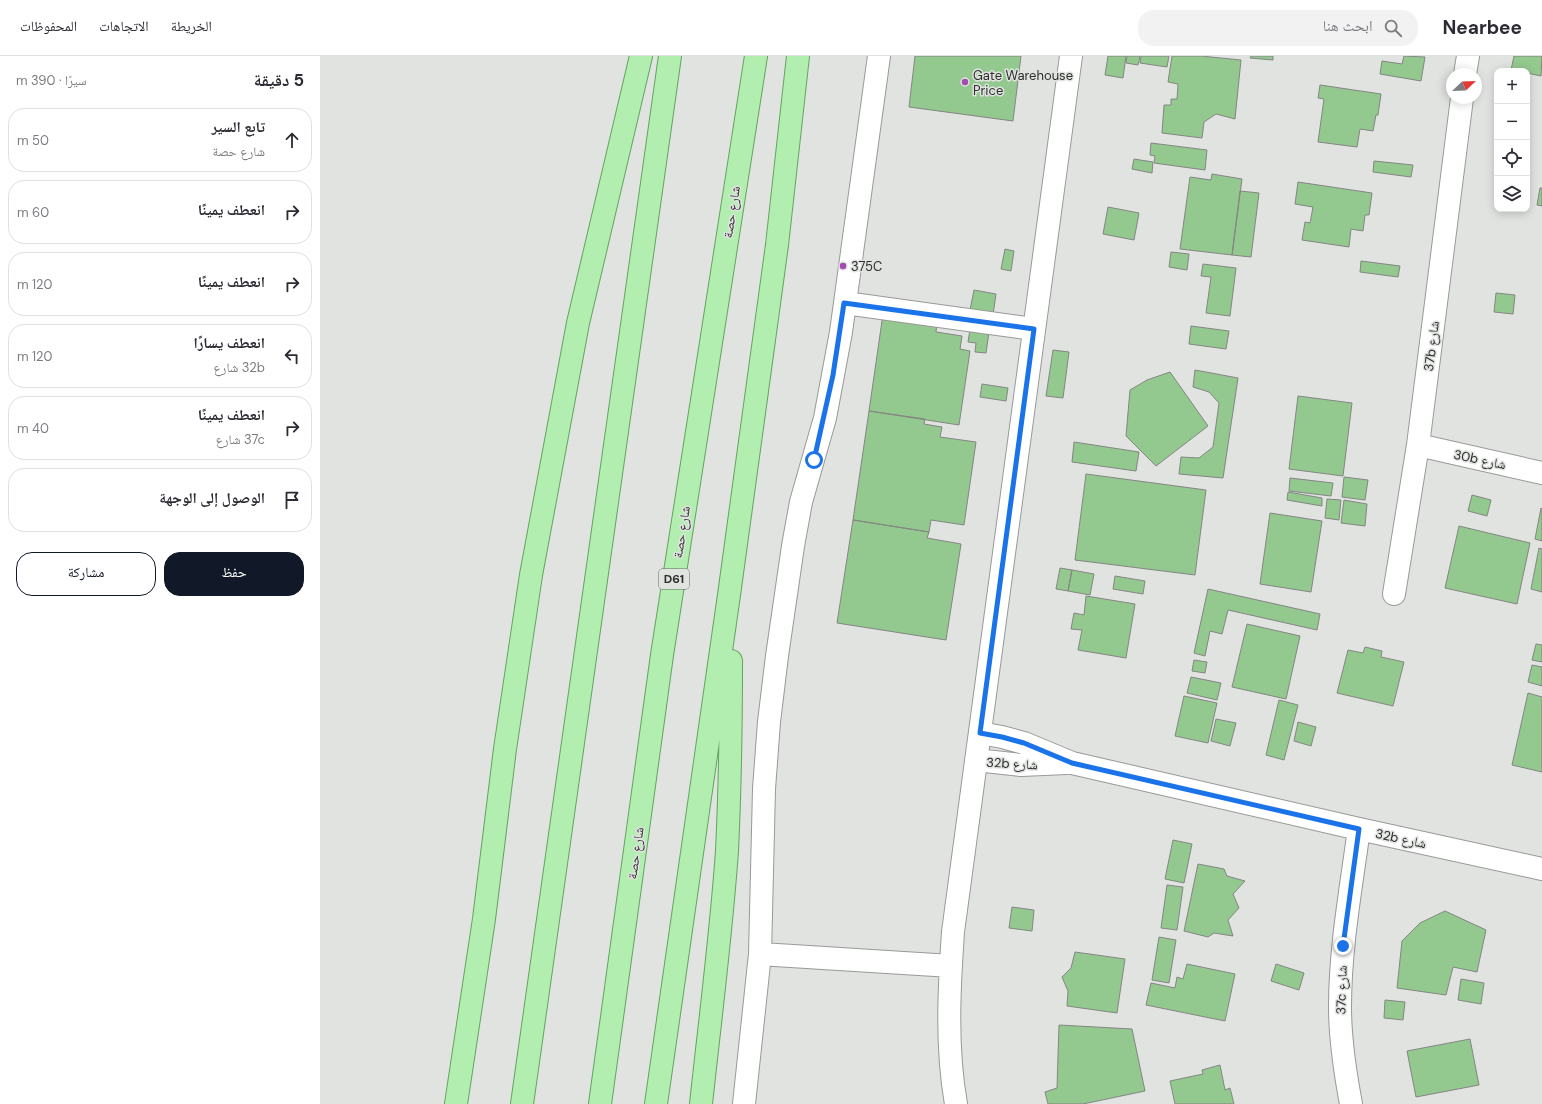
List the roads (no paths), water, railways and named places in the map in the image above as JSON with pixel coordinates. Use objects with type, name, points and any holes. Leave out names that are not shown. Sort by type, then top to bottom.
[{"type":"main road","points":[[456,1104],[484,919],[505,749],[530,575],[578,323],[641,56]]},
{"type":"main road","points":[[522,1104],[670,56]]},
{"type":"main road","name":"شارع حصة","points":[[600,1104],[662,656],[756,56]]},
{"type":"main road","points":[[656,1104],[729,595],[777,245],[798,56]]},
{"type":"main road","points":[[701,1104],[727,851],[731,723],[729,595]]},
{"type":"street","points":[[744,1104],[760,954],[764,789],[769,722],[777,656],[801,502],[824,418],[835,368],[879,56]]},
{"type":"street","points":[[956,1104],[950,1059],[949,1028],[953,932],[1071,56]]},
{"type":"street","points":[[1466,68],[1468,56]]},
{"type":"street","name":"37b شارع","points":[[1394,594],[1418,445],[1461,104]]},
{"type":"street","points":[[844,303],[1034,329]]},
{"type":"street","name":"30b شارع","points":[[1418,445],[1542,473]]},
{"type":"street","name":"32b شارع","points":[[980,733],[1024,743],[1072,763],[1359,829],[1542,869]]},
{"type":"street","name":"32b شارع","points":[[976,760],[1020,765],[1072,763]]},
{"type":"street","name":"37c شارع","points":[[1351,1104],[1341,1040],[1340,985],[1343,946],[1359,829]]},
{"type":"street","points":[[760,954],[951,966]]},
{"type":"place","name":"Gate Warehouse Price","points":[[965,82]]},
{"type":"place","name":"375C","points":[[843,266]]}]
